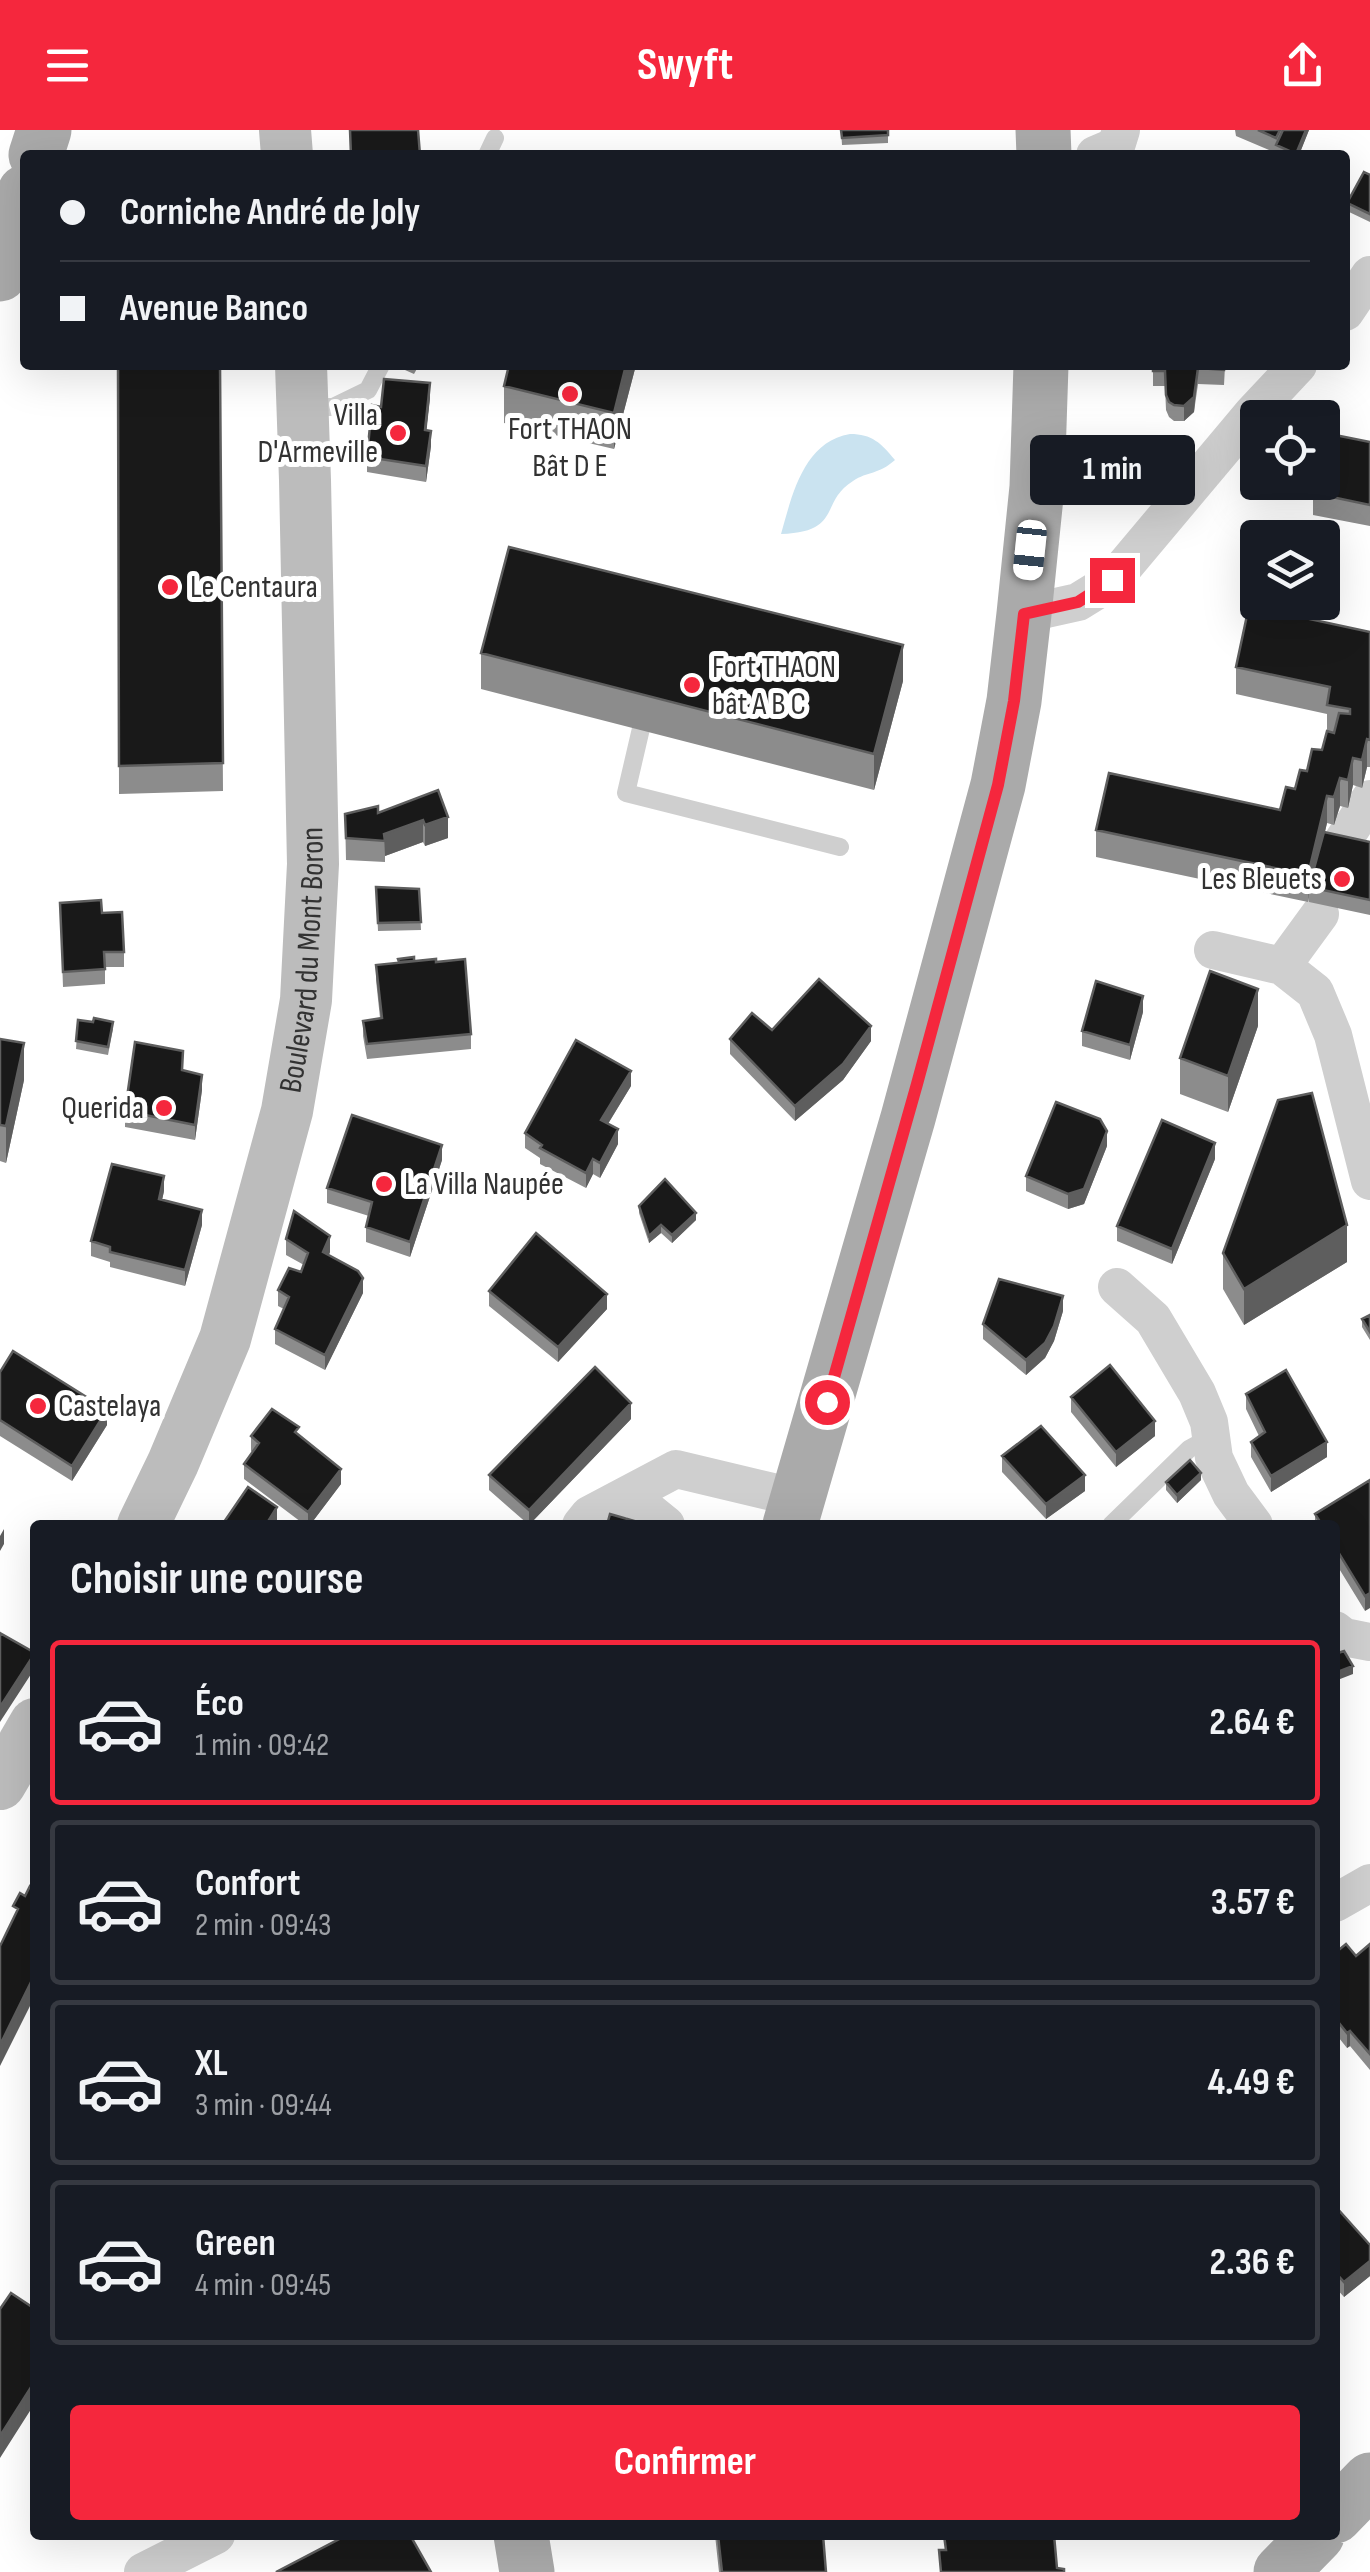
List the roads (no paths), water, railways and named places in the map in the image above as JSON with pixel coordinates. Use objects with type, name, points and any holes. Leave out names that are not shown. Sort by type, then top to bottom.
[{"type":"main road","points":[[0,274],[20,208]]},
{"type":"main road","points":[[794,1511],[903,1136],[998,785],[1014,701],[1037,487],[1040,370]]},
{"type":"main road","points":[[1340,2511],[1370,2480]]},
{"type":"main road","points":[[523,2540],[527,2572]]},
{"type":"main road","points":[[1281,2572],[1312,2540]]},
{"type":"street","points":[[1107,150],[1116,146],[1121,130]]},
{"type":"street","points":[[1350,305],[1370,275]]},
{"type":"street","points":[[1024,614],[1078,602],[1112,580],[1293,370]]},
{"type":"street","name":"Boulevard du Mont Boron","points":[[145,1520],[225,1339],[287,1111],[306,1000],[313,864],[302,386]]},
{"type":"street","points":[[1339,847],[1370,799]]},
{"type":"street","points":[[1282,966],[1320,914]]},
{"type":"street","points":[[1212,950],[1282,966],[1315,992],[1333,1036],[1370,1181]]},
{"type":"street","points":[[1117,1287],[1153,1318],[1196,1393],[1209,1422],[1214,1458],[1231,1494],[1250,1520]]},
{"type":"street","points":[[585,1520],[676,1469],[794,1511]]},
{"type":"street","points":[[630,1495],[660,1520]]},
{"type":"street","points":[[1340,1634],[1370,1642]]},
{"type":"street","points":[[0,1784],[30,1733]]},
{"type":"street","points":[[1340,1900],[1370,1884]]},
{"type":"street","points":[[143,2572],[206,2540]]},
{"type":"lane","points":[[302,386],[333,407],[368,390],[378,370]]},
{"type":"lane","points":[[651,685],[626,792],[840,848]]},
{"type":"lane","points":[[1115,1520],[1190,1449],[1211,1437]]},
{"type":"water","points":[[850,434],[876,441],[895,460],[843,489],[828,515],[814,528],[781,534],[795,488],[810,459],[834,439]]},
{"type":"place","name":"Fort THAON Bât D E","points":[[570,394]]},
{"type":"place","name":"Villa D'Armeville","points":[[398,433]]},
{"type":"place","name":"Le Centaura","points":[[170,587]]},
{"type":"place","name":"Fort THAON bât A B C","points":[[692,685]]},
{"type":"place","name":"Les Bleuets","points":[[1342,879]]},
{"type":"place","name":"Querida","points":[[164,1108]]},
{"type":"place","name":"La Villa Naupée","points":[[384,1184]]},
{"type":"place","name":"Castelaya","points":[[38,1406]]}]
